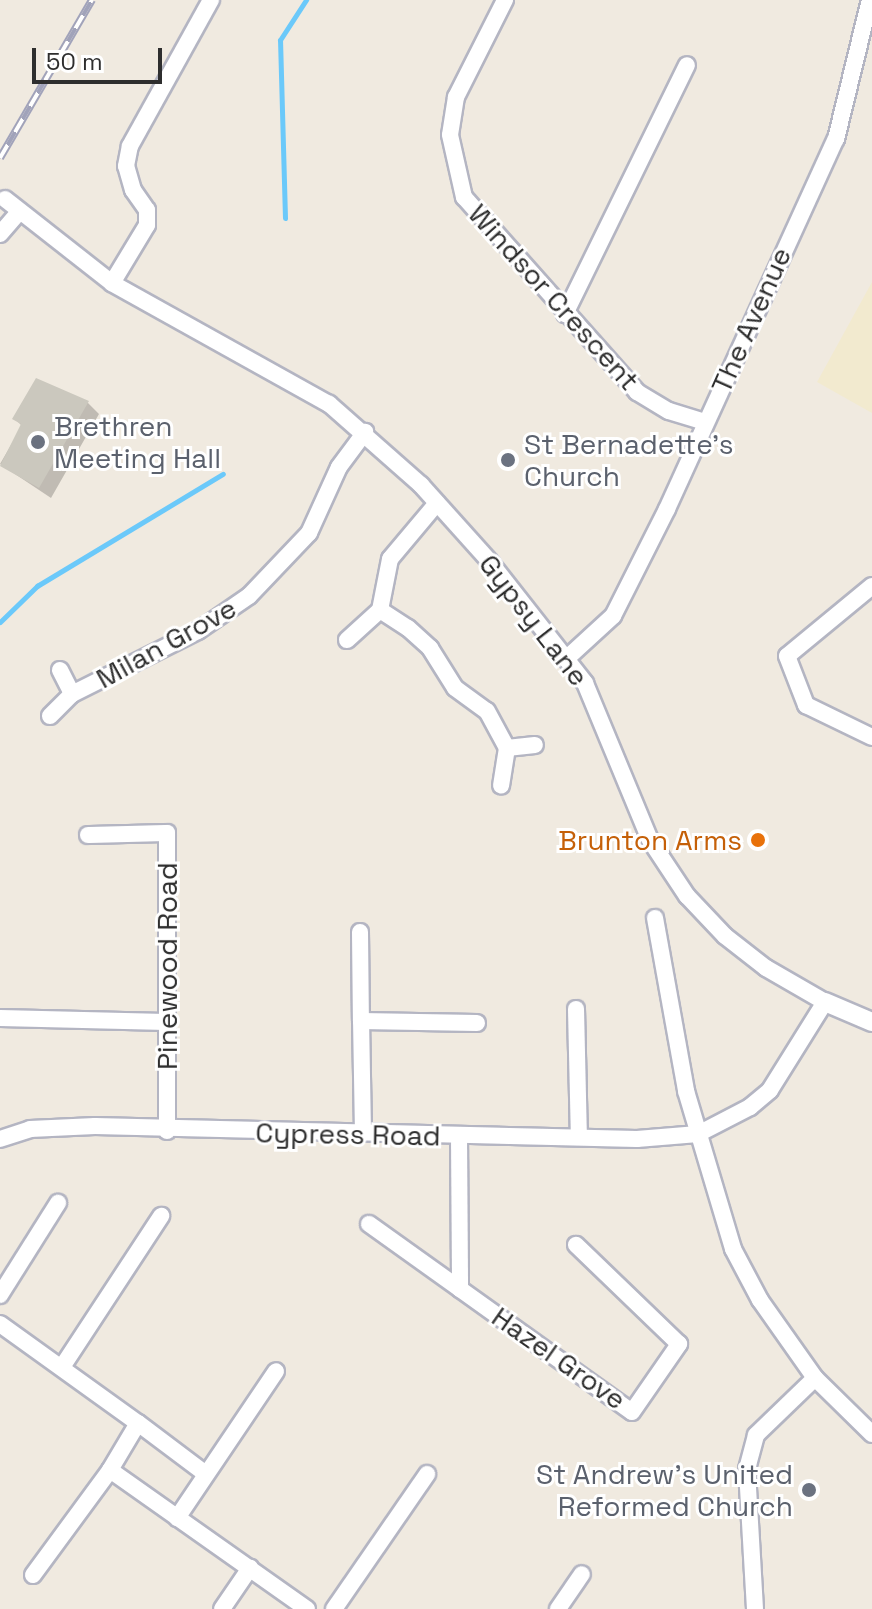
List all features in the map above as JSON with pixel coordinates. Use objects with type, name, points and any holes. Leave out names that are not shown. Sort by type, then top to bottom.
[{"type":"street","points":[[112,283],[147,225],[147,210],[133,190],[126,166],[130,146],[211,0]]},
{"type":"street","name":"Windsor Crescent","points":[[505,0],[456,97],[450,135],[454,170],[480,220],[637,392],[669,411],[705,422]]},
{"type":"street","name":"The Avenue","points":[[566,659],[613,616],[836,139],[870,0]]},
{"type":"street","points":[[565,314],[687,65]]},
{"type":"street","name":"Gypsy Lane","points":[[5,199],[112,283],[268,368],[365,432],[437,503],[566,659],[600,710],[650,840],[687,896],[725,936],[766,968],[825,1002]]},
{"type":"street","points":[[0,234],[20,211]]},
{"type":"street","name":"Milan Grove","points":[[50,716],[72,694],[198,631],[249,596],[309,533],[339,467],[365,432]]},
{"type":"street","points":[[347,640],[380,610],[390,559],[437,503]]},
{"type":"street","points":[[872,586],[787,656],[806,705],[872,737]]},
{"type":"street","points":[[380,610],[430,648],[455,688],[487,711],[507,748],[501,786]]},
{"type":"street","name":"Milan Grove","points":[[60,670],[72,694]]},
{"type":"street","points":[[507,748],[535,745]]},
{"type":"street","name":"Pinewood Road","points":[[88,835],[167,833],[167,1131]]},
{"type":"street","points":[[655,918],[698,1134],[733,1249],[760,1300],[815,1378],[872,1434]]},
{"type":"street","points":[[360,932],[363,1133]]},
{"type":"street","points":[[698,1134],[750,1107],[770,1090],[825,1002],[872,1022]]},
{"type":"street","points":[[576,1009],[579,1137]]},
{"type":"street","points":[[0,1018],[166,1022]]},
{"type":"street","points":[[361,1021],[477,1023]]},
{"type":"street","name":"Cypress Road","points":[[0,1139],[30,1129],[579,1137],[698,1134]]},
{"type":"street","points":[[459,1136],[460,1289]]},
{"type":"street","points":[[0,1295],[58,1203]]},
{"type":"street","points":[[62,1367],[161,1216]]},
{"type":"street","name":"Hazel Grove","points":[[369,1224],[632,1412],[679,1344],[576,1245]]},
{"type":"street","points":[[0,1324],[206,1474]]},
{"type":"street","points":[[177,1518],[276,1371]]},
{"type":"street","points":[[755,1609],[750,1458],[756,1435],[815,1378]]},
{"type":"street","points":[[33,1575],[110,1470],[138,1423]]},
{"type":"street","points":[[110,1470],[307,1609]]},
{"type":"street","points":[[334,1609],[427,1474]]},
{"type":"street","points":[[222,1609],[250,1568]]},
{"type":"street","points":[[558,1609],[582,1574]]},
{"type":"shaded area","points":[[872,282],[872,413],[817,382]]},
{"type":"building","name":"Brethren Meeting Hall","points":[[36,378],[89,401],[39,488],[0,466],[21,424],[12,419]]},
{"type":"waterway","points":[[285,218],[280,40],[306,0]]},
{"type":"waterway","points":[[0,622],[37,586],[223,474]]},
{"type":"railway","points":[[0,158],[92,0]]},
{"type":"place","name":"Brethren Meeting Hall","points":[[38,442]]},
{"type":"place","name":"St Bernadette’s Church","points":[[508,460]]},
{"type":"place","name":"Brunton Arms","points":[[758,840]]},
{"type":"place","name":"St Andrew's United Reformed Church","points":[[809,1490]]}]
